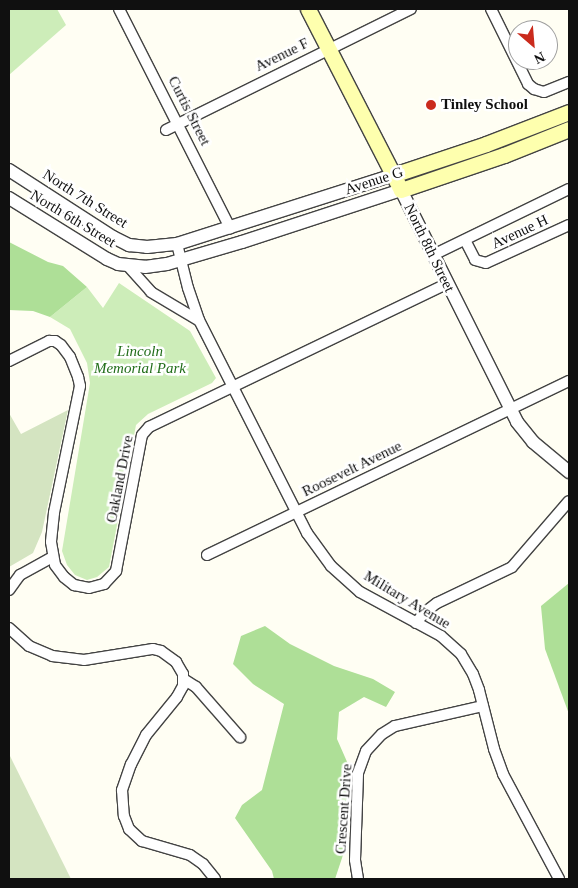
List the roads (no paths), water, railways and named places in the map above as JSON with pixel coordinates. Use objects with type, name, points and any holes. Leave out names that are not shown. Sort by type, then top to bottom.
[{"type":"main road","name":"North 8th Street","points":[[308,9],[401,190]]},
{"type":"main road","name":"Avenue G","points":[[393,175],[493,142],[569,112]]},
{"type":"main road","name":"Avenue G","points":[[401,190],[504,155],[569,129]]},
{"type":"street","name":"Curtis Street","points":[[119,9],[230,228]]},
{"type":"street","name":"Avenue F","points":[[166,130],[411,9]]},
{"type":"street","points":[[491,9],[528,84],[538,92],[551,91],[569,82]]},
{"type":"street","name":"North 7th Street","points":[[9,170],[121,241],[147,248],[177,244]]},
{"type":"street","name":"Avenue G","points":[[177,244],[393,175]]},
{"type":"street","points":[[433,255],[569,189]]},
{"type":"street","name":"Avenue G","points":[[181,260],[401,190]]},
{"type":"street","name":"North 8th Street","points":[[401,190],[446,284],[511,410],[527,435],[569,472]]},
{"type":"street","name":"North 6th Street","points":[[9,198],[106,259],[127,265],[157,266],[181,260]]},
{"type":"street","name":"Avenue H","points":[[465,240],[475,260],[486,263],[569,225]]},
{"type":"street","name":"Military Avenue","points":[[177,244],[188,288],[199,320],[316,547],[345,579],[375,601],[441,636],[460,654],[473,674],[503,774],[559,879]]},
{"type":"street","points":[[127,265],[151,292],[199,320]]},
{"type":"street","name":"Oakland Drive","points":[[52,557],[58,571],[74,585],[90,588],[110,580],[119,562],[142,435],[145,430],[232,386],[446,284]]},
{"type":"street","points":[[9,361],[50,341],[61,345],[66,351],[80,386],[54,513],[52,557],[20,575],[9,590]]},
{"type":"street","name":"Roosevelt Avenue","points":[[207,556],[569,382]]},
{"type":"street","points":[[416,623],[436,603],[512,567],[569,501]]},
{"type":"street","points":[[9,628],[17,637],[40,652],[72,660],[84,660],[144,649],[161,651],[176,662],[185,680],[196,687],[240,736]]},
{"type":"street","points":[[185,680],[180,693],[146,735],[131,764],[122,790],[124,816],[129,829],[142,841],[190,855],[202,864],[215,879]]},
{"type":"street","name":"Crescent Drive","points":[[358,879],[355,860],[358,773],[366,751],[382,734],[395,726],[483,706]]},
{"type":"place","name":"Tinley School","points":[[431,105]]},
{"type":"park label","name":"Lincoln Memorial Park","points":[[140,360]]}]
